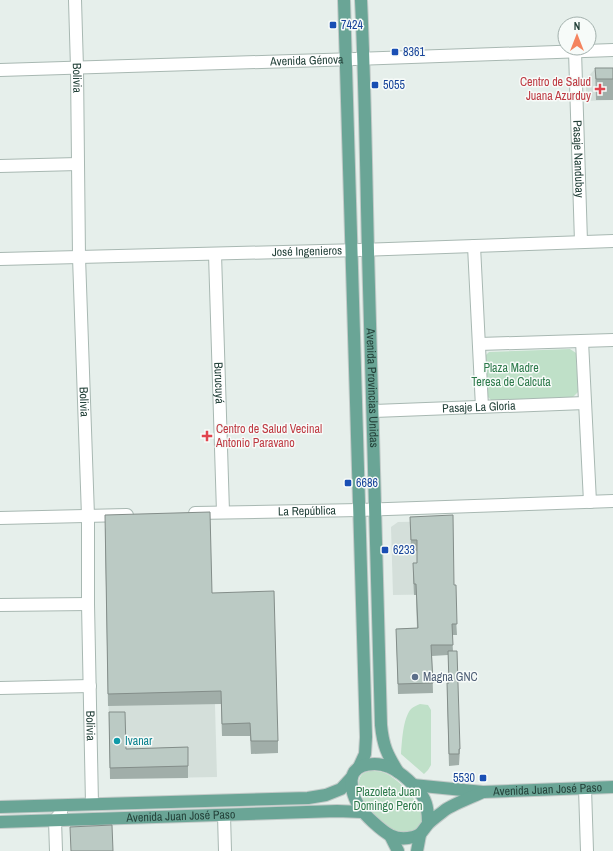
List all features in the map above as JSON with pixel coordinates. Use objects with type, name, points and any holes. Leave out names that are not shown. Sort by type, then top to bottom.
[{"type":"main road","name":"Avenida Provincias Unidas","points":[[344,0],[366,738],[365,754],[355,772]]},
{"type":"main road","name":"Avenida Provincias Unidas","points":[[361,0],[364,59],[382,739],[388,756],[398,772]]},
{"type":"main road","points":[[398,851],[390,837],[362,812],[357,804],[352,786],[355,772],[368,764],[379,764],[398,772],[413,785],[423,798],[428,810],[428,824],[420,835],[417,851]]},
{"type":"main road","name":"Avenida Juan José Paso","points":[[0,808],[308,798],[326,795],[341,789],[355,772]]},
{"type":"main road","name":"Avenida Juan José Paso","points":[[413,785],[483,792],[613,787]]},
{"type":"main road","name":"Avenida Juan José Paso","points":[[428,824],[446,809],[483,792]]},
{"type":"main road","name":"Avenida Juan José Paso","points":[[0,822],[337,811],[362,812]]},
{"type":"main road","points":[[390,837],[400,839],[420,835]]},
{"type":"street","name":"Bolivia","points":[[75,0],[79,257],[88,516],[88,604],[92,804]]},
{"type":"street","name":"Avenida Génova","points":[[597,50],[613,50]]},
{"type":"street","name":"Avenida Génova","points":[[0,70],[557,52]]},
{"type":"street","name":"Pasaje Nandubay","points":[[575,56],[581,242]]},
{"type":"street","points":[[0,166],[78,164]]},
{"type":"street","name":"José Ingenieros","points":[[0,259],[368,250],[613,241]]},
{"type":"street","points":[[474,246],[482,407]]},
{"type":"street","name":"Burucuyá","points":[[214,254],[223,512]]},
{"type":"street","points":[[479,344],[613,340]]},
{"type":"street","points":[[582,341],[590,502]]},
{"type":"street","name":"Pasaje La Gloria","points":[[374,411],[585,403]]},
{"type":"street","name":"La República","points":[[184,513],[359,510],[613,501]]},
{"type":"street","points":[[0,518],[136,514]]},
{"type":"street","points":[[0,605],[88,604]]},
{"type":"street","points":[[0,688],[90,686]]},
{"type":"street","points":[[585,788],[587,851]]},
{"type":"street","points":[[56,851],[55,820],[61,813],[61,806]]},
{"type":"street","points":[[224,815],[225,851]]},
{"type":"shaded area","name":"Centro de Salud Juana Azurduy","points":[[613,69],[613,100],[586,101],[586,79],[594,70]]},
{"type":"shaded area","points":[[452,521],[454,594],[393,595],[391,527],[398,522]]},
{"type":"shaded area","name":"Ivanar","points":[[210,525],[217,777],[110,779],[105,528]]},
{"type":"green space","name":"Plaza Madre Teresa de Calcuta","points":[[570,349],[576,353],[578,392],[573,397],[491,400],[487,396],[486,355],[489,352]]},
{"type":"green space","points":[[420,704],[428,705],[431,710],[431,765],[424,774],[401,754],[403,730],[406,718],[411,709]]},
{"type":"green space","name":"Plazoleta Juan Domingo Perón","points":[[370,771],[385,773],[390,776],[401,784],[416,802],[422,814],[422,822],[417,829],[408,832],[395,831],[367,807],[360,790],[359,780],[364,773]]},
{"type":"building","points":[[595,68],[613,68],[613,79],[596,79]]},
{"type":"building","name":"Ivanar","points":[[210,512],[212,593],[274,591],[278,741],[251,741],[250,723],[222,724],[221,691],[108,694],[105,515]]},
{"type":"building","points":[[453,515],[454,585],[456,585],[457,624],[452,624],[453,645],[431,645],[433,683],[398,684],[396,629],[418,628],[416,584],[414,584],[413,563],[417,563],[417,540],[411,540],[410,517]]},
{"type":"building","points":[[448,651],[457,651],[459,754],[449,754],[447,683],[449,683]]},
{"type":"building","points":[[109,712],[125,712],[126,749],[188,747],[188,766],[110,768]]},
{"type":"building","points":[[112,825],[113,851],[71,851],[70,827]]},
{"type":"place","name":"7424","points":[[333,25]]},
{"type":"place","name":"8361","points":[[395,52]]},
{"type":"place","name":"5055","points":[[375,85]]},
{"type":"place","name":"Centro de Salud Juana Azurduy","points":[[600,89]]},
{"type":"place","name":"Centro de Salud Vecinal Antonio Paravano","points":[[207,436]]},
{"type":"place","name":"6686","points":[[348,483]]},
{"type":"place","name":"6233","points":[[385,550]]},
{"type":"place","name":"Magna GNC","points":[[415,677]]},
{"type":"place","name":"Ivanar","points":[[117,741]]},
{"type":"place","name":"5530","points":[[483,778]]}]
